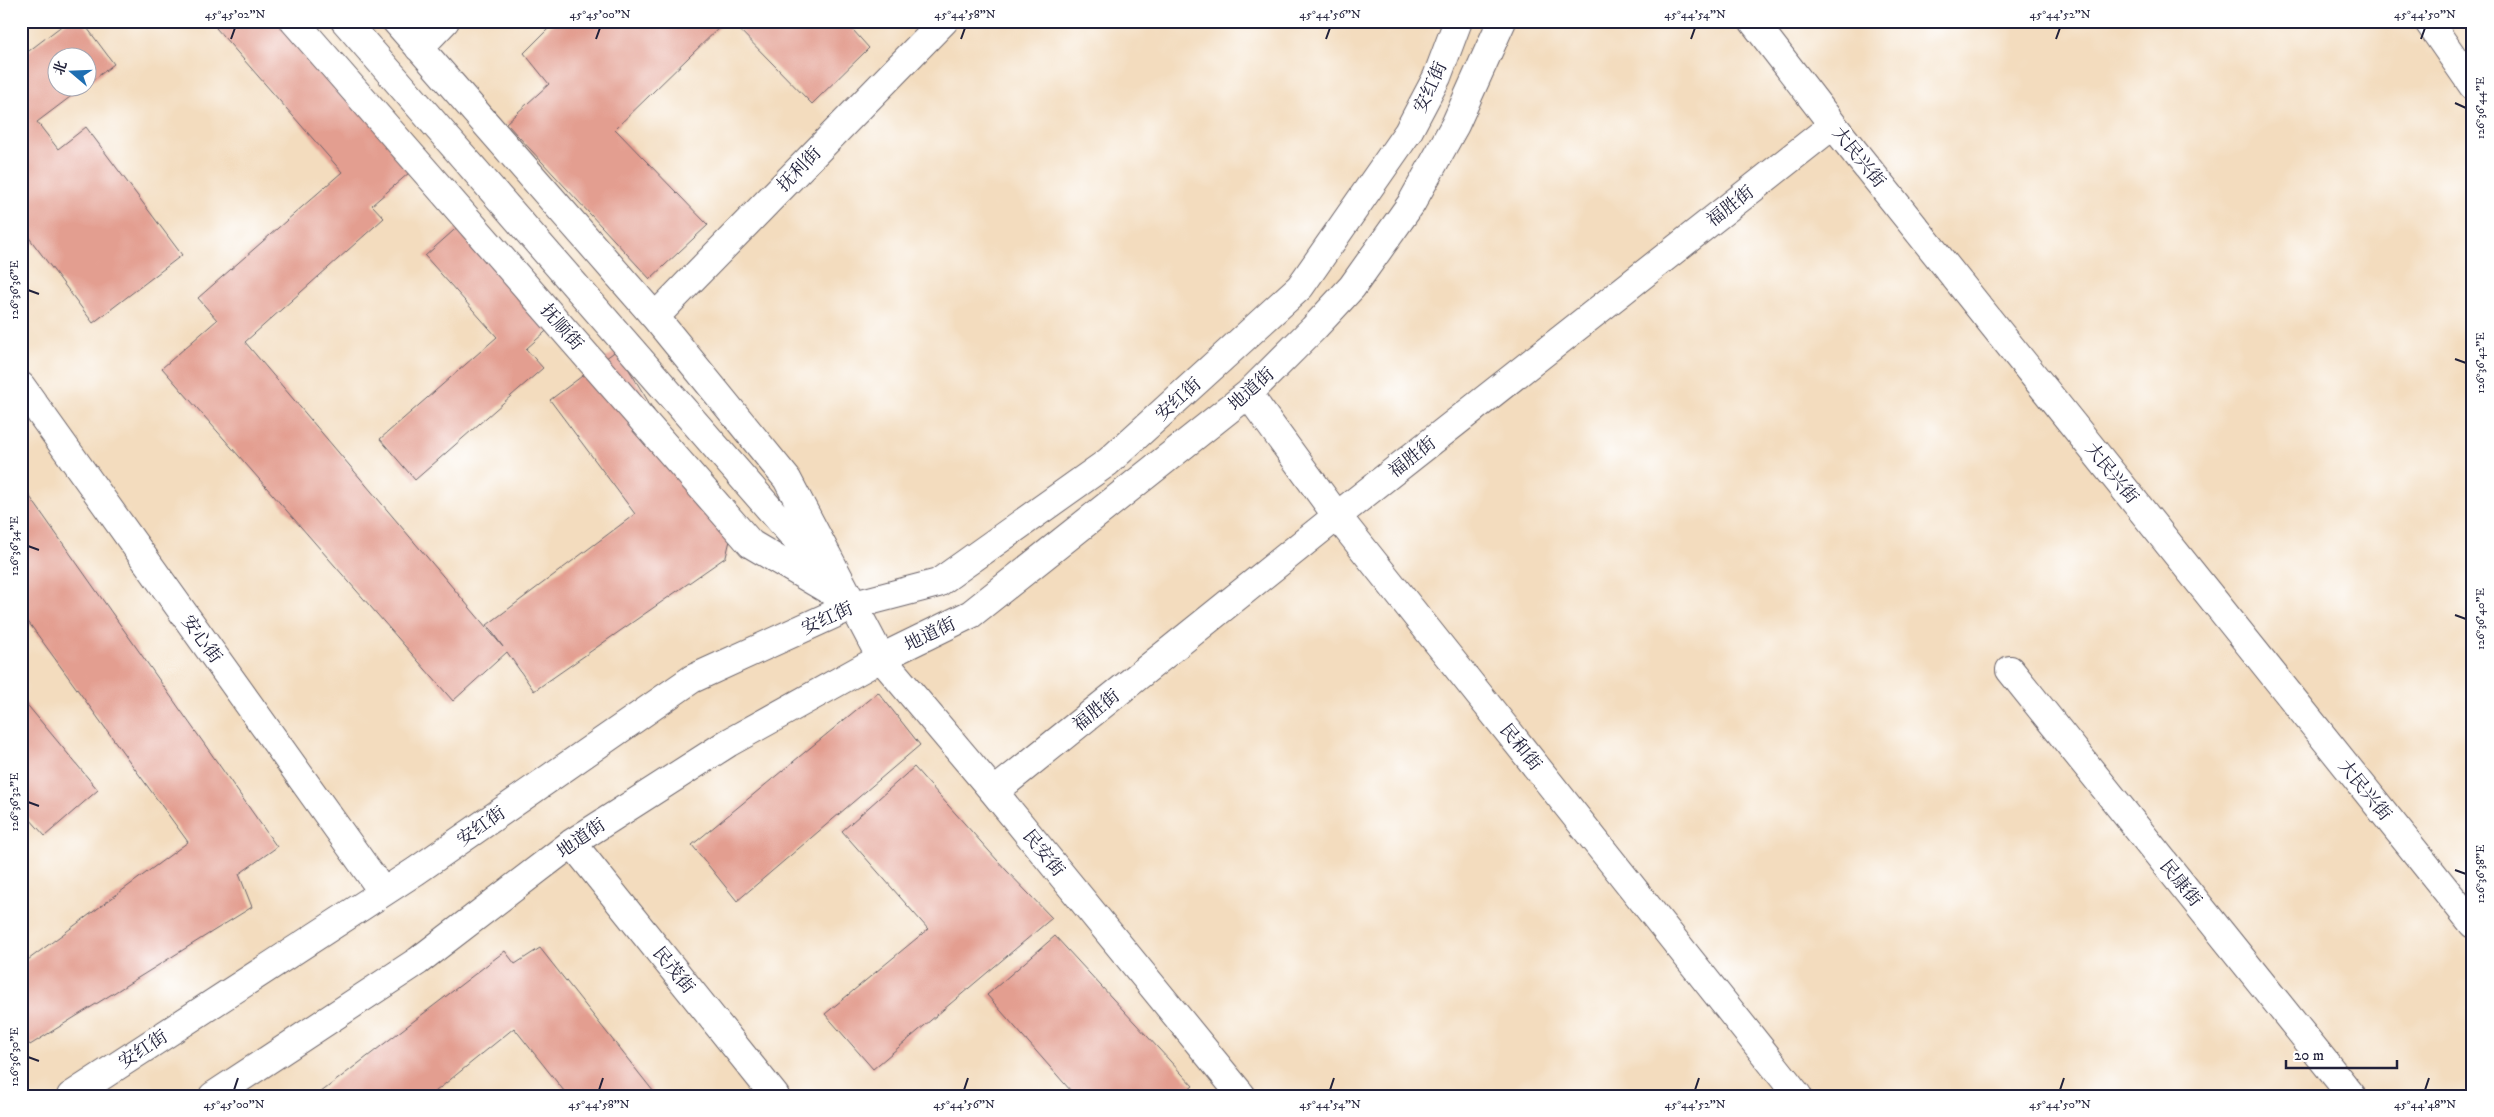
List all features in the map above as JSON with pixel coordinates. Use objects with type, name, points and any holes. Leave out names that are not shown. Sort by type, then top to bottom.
[{"type":"main road","name":"抚顺街","points":[[294,21],[751,544],[854,605]]},
{"type":"main road","points":[[345,21],[854,605]]},
{"type":"main road","points":[[396,21],[655,317],[788,479],[854,605]]},
{"type":"main road","points":[[419,48],[445,21]]},
{"type":"main road","name":"抚利街","points":[[655,317],[944,21]]},
{"type":"main road","name":"安红街","points":[[71,1096],[384,892],[692,679],[854,605],[938,582],[1108,462],[1300,287],[1408,132],[1437,77],[1458,21]]},
{"type":"main road","name":"地道街","points":[[213,1096],[418,961],[572,844],[728,742],[881,658],[971,614],[1174,455],[1248,394],[1313,330],[1352,287],[1411,204],[1455,125],[1502,21]]},
{"type":"main road","name":"大民兴街","points":[[1753,21],[1833,125],[2473,924]]},
{"type":"main road","points":[[2428,21],[2473,86]]},
{"type":"main road","name":"福胜街","points":[[994,792],[1337,516],[1833,125]]},
{"type":"main road","name":"安心街","points":[[21,386],[384,892]]},
{"type":"main road","name":"民和街","points":[[1248,394],[1337,516],[1798,1096]]},
{"type":"main road","name":"民安街","points":[[854,605],[881,658],[994,792],[1242,1096]]},
{"type":"main road","name":"民康街","points":[[2010,670],[2352,1096]]},
{"type":"main road","name":"民茂街","points":[[572,844],[775,1096]]},
{"type":"building","points":[[68,21],[82,21],[114,64],[98,76],[98,48],[48,48],[48,98],[69,98],[37,122],[58,149],[86,127],[182,255],[93,323],[21,227],[21,57]]},
{"type":"building","points":[[223,21],[291,21],[417,166],[372,205],[384,218],[245,342],[503,647],[487,625],[635,514],[550,400],[617,350],[713,508],[737,511],[726,557],[534,691],[507,652],[453,701],[162,368],[217,320],[198,298],[342,172],[216,28]]},
{"type":"building","points":[[556,21],[726,21],[615,129],[708,225],[650,279],[506,123],[549,84],[524,53]]},
{"type":"building","points":[[731,21],[845,21],[869,48],[812,104]]},
{"type":"building","points":[[472,214],[562,317],[526,349],[543,368],[415,480],[380,439],[497,337],[425,256]]},
{"type":"building","points":[[21,484],[277,847],[239,874],[252,907],[30,1045],[21,1034],[21,965],[188,842],[21,612]]},
{"type":"building","points":[[878,692],[920,745],[737,901],[692,845]]},
{"type":"building","points":[[24,701],[98,790],[45,836],[21,809],[21,704]]},
{"type":"building","points":[[914,767],[1006,870],[1052,918],[873,1069],[825,1014],[928,929],[842,831]]},
{"type":"building","points":[[1055,936],[1193,1086],[1181,1096],[1065,1096],[1071,1091],[987,995]]},
{"type":"building","points":[[540,948],[657,1096],[568,1096],[514,1028],[430,1096],[316,1096],[505,951],[515,964]]}]
